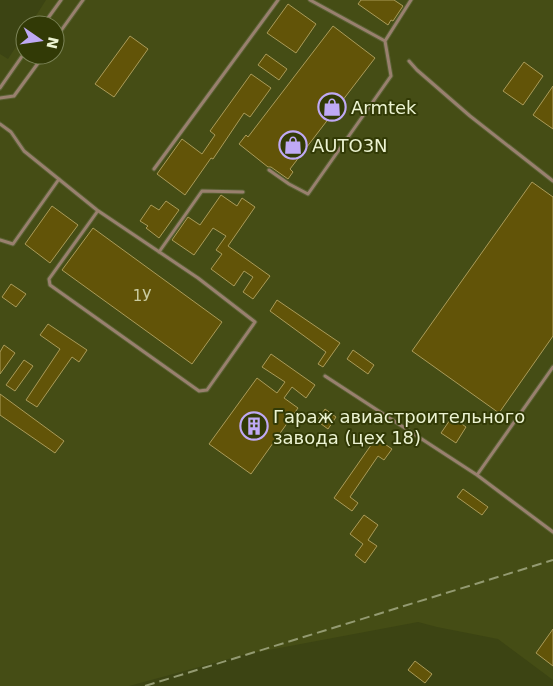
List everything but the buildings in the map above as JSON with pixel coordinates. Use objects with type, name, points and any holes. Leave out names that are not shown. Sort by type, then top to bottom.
[{"type":"lane","points":[[50,15],[61,0]]},
{"type":"lane","points":[[65,25],[83,0]]},
{"type":"lane","points":[[154,169],[278,0]]},
{"type":"lane","points":[[310,0],[385,40]]},
{"type":"lane","points":[[269,170],[308,194],[391,76],[385,40],[411,0]]},
{"type":"lane","points":[[409,61],[416,70],[470,116],[553,181]]},
{"type":"lane","points":[[0,88],[16,65]]},
{"type":"lane","points":[[0,98],[14,96],[37,65]]},
{"type":"lane","points":[[0,124],[11,132],[24,151],[97,210],[198,278],[256,322],[207,390],[199,391],[50,285],[49,279],[97,210]]},
{"type":"lane","points":[[0,240],[13,244],[59,179]]},
{"type":"lane","points":[[159,252],[202,191],[243,192]]},
{"type":"lane","points":[[477,476],[553,367]]},
{"type":"lane","points":[[326,376],[477,476],[553,532]]},
{"type":"shaded area","points":[[46,0],[553,0],[553,680],[498,639],[418,622],[247,654],[129,686],[0,686],[0,54],[8,59],[15,48],[15,65],[65,65],[65,15],[36,15]]},
{"type":"railway","points":[[145,686],[553,560]]},
{"type":"place","name":"Armtek","points":[[332,107]]},
{"type":"place","name":"AUTO3N","points":[[293,145]]},
{"type":"place","name":"Гараж авиастроительного завода (цех 18)","points":[[254,426]]}]
